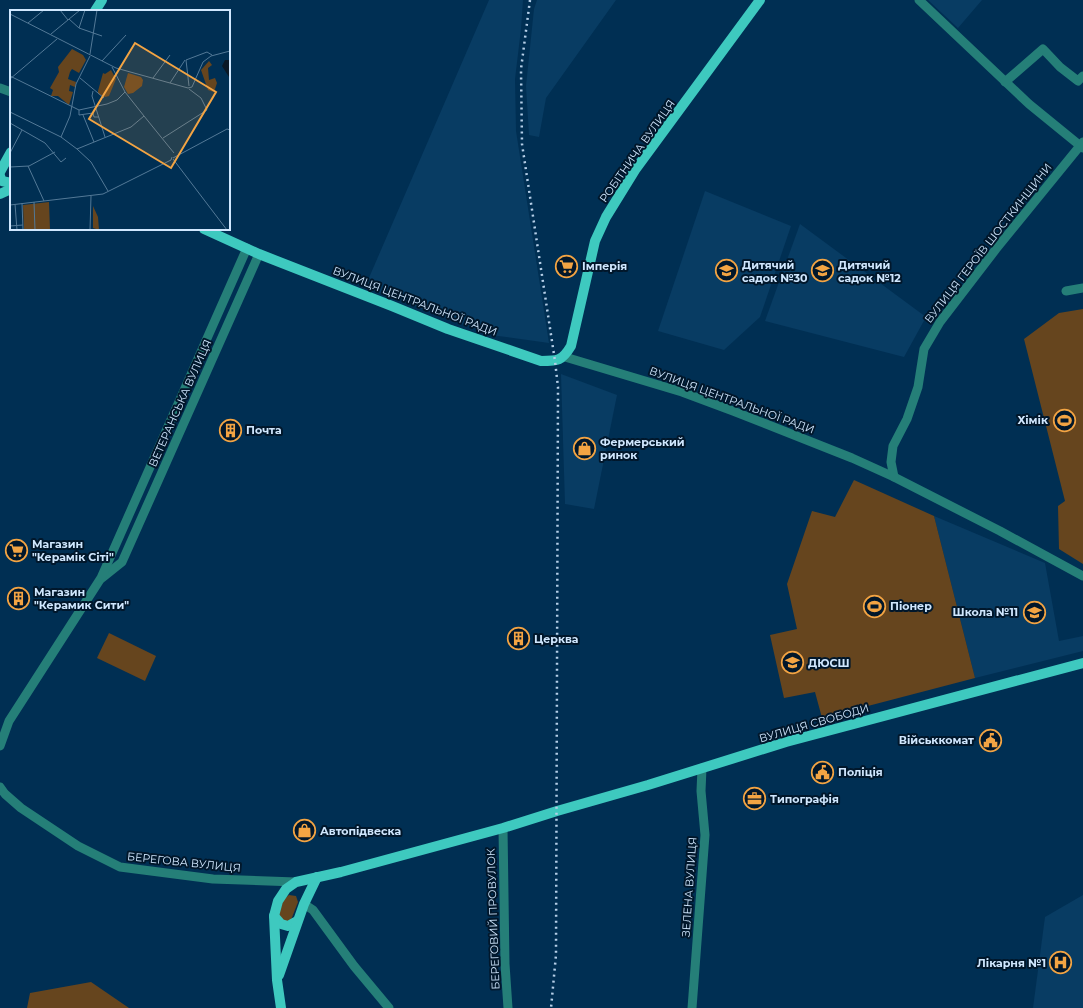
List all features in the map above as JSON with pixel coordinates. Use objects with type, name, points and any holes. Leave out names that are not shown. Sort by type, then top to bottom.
[{"type":"main road","points":[[96,10],[102,0]]},
{"type":"main road","name":"РОБІТНИЧА ВУЛИЦЯ","points":[[565,357],[571,346],[595,241],[606,217],[636,170],[760,0]]},
{"type":"main road","points":[[0,172],[10,154]]},
{"type":"main road","points":[[0,176],[2,181],[10,183]]},
{"type":"main road","points":[[0,194],[10,189]]},
{"type":"main road","name":"ВУЛИЦЯ ЦЕНТРАЛЬНОЇ РАДИ","points":[[206,230],[259,254],[448,329],[541,360],[555,361],[565,357]]},
{"type":"main road","name":"ВУЛИЦЯ СВОБОДИ","points":[[554,812],[648,785],[786,742],[1083,663]]},
{"type":"main road","name":"БЕРЕГОВА ВУЛИЦЯ","points":[[296,882],[503,828],[554,812]]},
{"type":"main road","points":[[277,980],[297,921],[317,877]]},
{"type":"main road","points":[[281,1008],[277,980],[274,916],[278,901],[286,889],[296,882],[304,894],[304,904]]},
{"type":"main road","points":[[274,916],[281,924],[288,926],[297,921]]},
{"type":"street","points":[[919,0],[1029,104],[1082,145]]},
{"type":"street","points":[[1006,82],[1043,49],[1060,67],[1078,81],[1083,76]]},
{"type":"street","points":[[0,88],[10,92]]},
{"type":"street","name":"ВУЛИЦЯ ГЕРОЇВ ШОСТКИНЩИНИ","points":[[894,477],[891,462],[893,446],[907,419],[918,387],[924,349],[940,322],[996,249],[1082,145]]},
{"type":"street","name":"ВЕТЕРАНСЬКА ВУЛИЦЯ","points":[[101,578],[247,248]]},
{"type":"street","name":"ВЕТЕРАНСЬКА ВУЛИЦЯ","points":[[101,578],[122,562],[259,254]]},
{"type":"street","points":[[1066,291],[1083,288]]},
{"type":"street","name":"ВУЛИЦЯ ЦЕНТРАЛЬНОЇ РАДИ","points":[[565,357],[676,390],[852,458],[894,477],[1000,531],[1083,576]]},
{"type":"street","points":[[0,746],[9,721],[101,578]]},
{"type":"street","name":"ЗЕЛЕНА ВУЛИЦЯ","points":[[692,1008],[705,835],[701,791],[702,768]]},
{"type":"street","name":"БЕРЕГОВА ВУЛИЦЯ","points":[[0,787],[5,794],[22,808],[78,846],[120,867],[213,879],[296,882]]},
{"type":"street","name":"БЕРЕГОВИЙ ПРОВУЛОК","points":[[503,828],[505,964],[508,1008]]},
{"type":"street","points":[[304,904],[312,910],[354,966],[389,1008]]},
{"type":"shaded area","points":[[489,0],[523,0],[515,79],[516,131],[549,343],[491,335],[365,287]]},
{"type":"shaded area","points":[[537,0],[616,0],[546,98],[539,137],[529,135],[526,86],[534,9]]},
{"type":"shaded area","points":[[928,0],[982,0],[958,28]]},
{"type":"shaded area","name":"Дитячий садок №30","points":[[705,191],[791,226],[760,317],[724,350],[658,331]]},
{"type":"shaded area","name":"Дитячий садок №12","points":[[800,224],[926,317],[904,357],[765,321]]},
{"type":"shaded area","name":"Хімік","points":[[1083,309],[1083,564],[1059,549],[1058,506],[1065,501],[1024,339],[1059,313]]},
{"type":"shaded area","name":"Фермерський ринок","points":[[561,374],[617,395],[594,509],[565,504]]},
{"type":"shaded area","name":"Піонер","points":[[854,480],[934,516],[975,678],[822,718],[815,692],[784,698],[770,635],[797,629],[787,584],[812,511],[835,517]]},
{"type":"shaded area","points":[[934,516],[1045,563],[1059,641],[1083,636],[1083,651],[975,678]]},
{"type":"shaded area","points":[[109,633],[156,656],[145,681],[97,658]]},
{"type":"shaded area","points":[[289,895],[296,896],[298,902],[291,920],[283,922],[279,914],[283,900]]},
{"type":"shaded area","name":"Лікарня №1","points":[[1083,895],[1083,1008],[1033,1008],[1045,917]]},
{"type":"shaded area","points":[[91,982],[129,1008],[27,1008],[30,993]]},
{"type":"railway","points":[[530,0],[521,69],[522,144],[558,387],[556,955],[551,1008]]},
{"type":"place","name":"Імперія","points":[[567,266]]},
{"type":"place","name":"Дитячий садок №30","points":[[727,271]]},
{"type":"place","name":"Дитячий садок №12","points":[[823,271]]},
{"type":"place","name":"Хімік","points":[[1064,420]]},
{"type":"place","name":"Почта","points":[[230,430]]},
{"type":"place","name":"Фермерський ринок","points":[[584,448]]},
{"type":"place","name":"Магазин \"Керамік Сіті\"","points":[[16,550]]},
{"type":"place","name":"Магазин \"Керамик Сити\"","points":[[19,598]]},
{"type":"place","name":"Піонер","points":[[874,606]]},
{"type":"place","name":"Школа №11","points":[[1034,612]]},
{"type":"place","name":"Церква","points":[[518,639]]},
{"type":"place","name":"ДЮСШ","points":[[793,663]]},
{"type":"place","name":"Військкомат","points":[[990,740]]},
{"type":"place","name":"Поліція","points":[[822,772]]},
{"type":"place","name":"Типографія","points":[[755,799]]},
{"type":"place","name":"Автопідвеска","points":[[304,831]]},
{"type":"place","name":"Лікарня №1","points":[[1061,963]]}]
